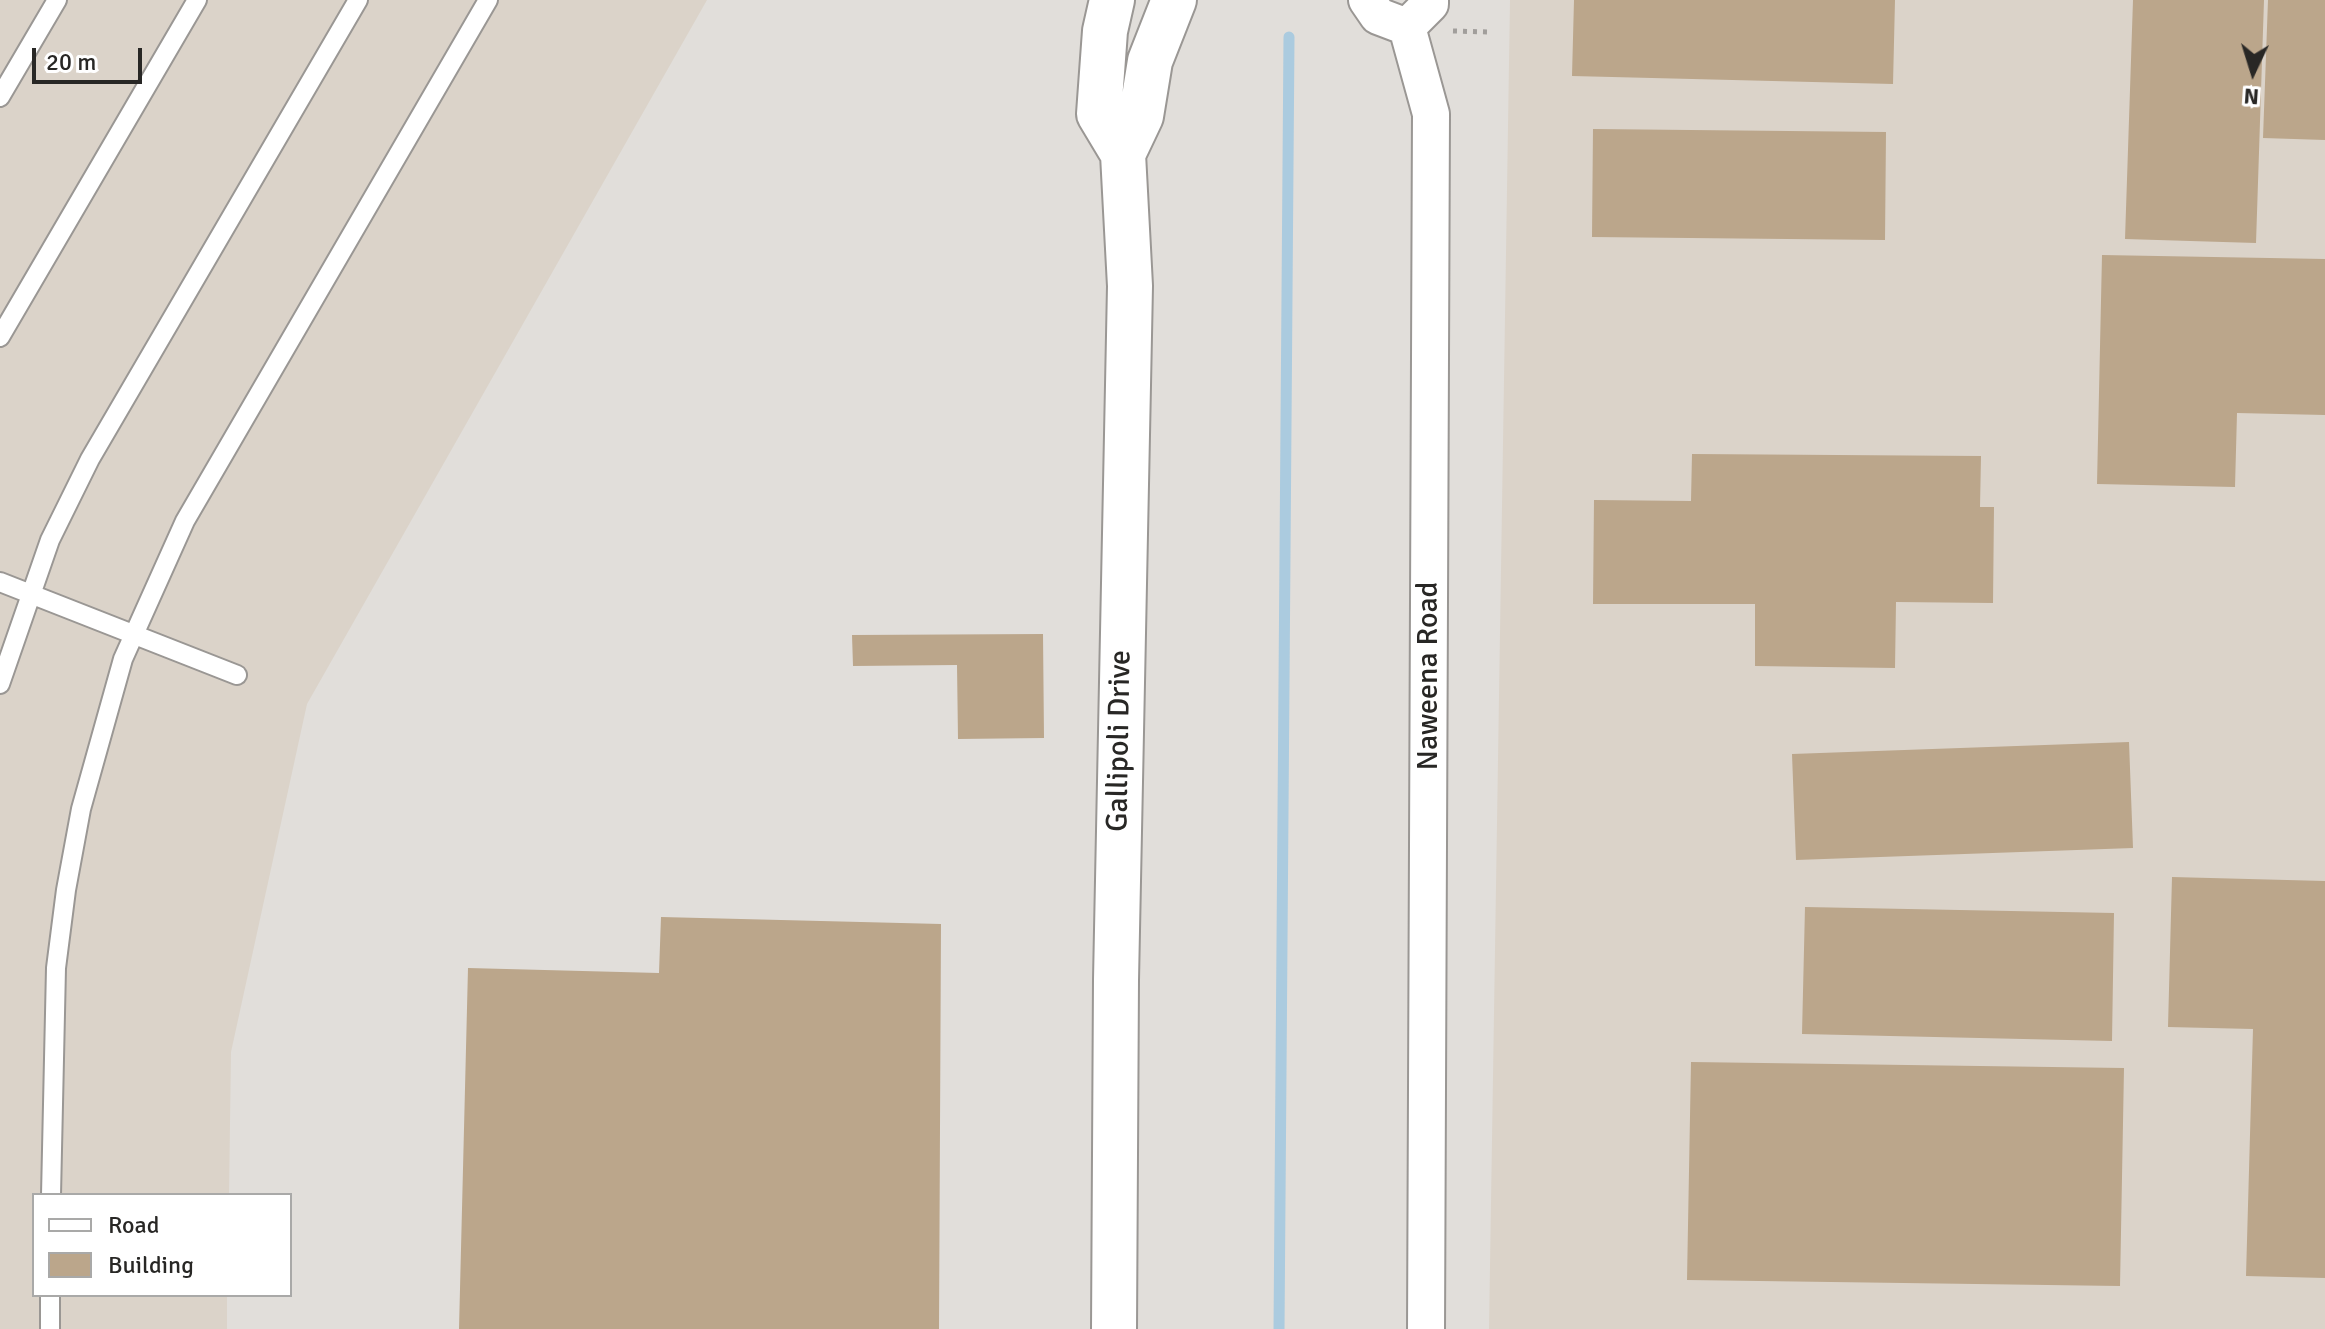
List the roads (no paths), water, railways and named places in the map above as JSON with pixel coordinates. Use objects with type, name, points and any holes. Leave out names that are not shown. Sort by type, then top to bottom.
[{"type":"street","name":"Gallipoli Drive","points":[[1112,0],[1105,31],[1099,114],[1123,154],[1130,286],[1116,965],[1114,1329]]},
{"type":"street","name":"Gallipoli Drive","points":[[1123,154],[1141,116],[1150,61],[1174,0]]},
{"type":"street","name":"Naweena Road","points":[[1367,0],[1378,16],[1419,14],[1431,114],[1426,1329]]},
{"type":"lane","points":[[0,97],[57,0]]},
{"type":"lane","points":[[0,337],[197,0]]},
{"type":"lane","points":[[0,684],[50,540],[90,459],[358,0]]},
{"type":"lane","points":[[51,1193],[56,968],[66,890],[81,809],[101,729],[133,634],[156,579],[198,497],[488,0]]},
{"type":"lane","points":[[0,582],[237,675]]},
{"type":"lane","points":[[50,1297],[50,1329]]},
{"type":"waterway","points":[[1279,1329],[1289,37]]}]
